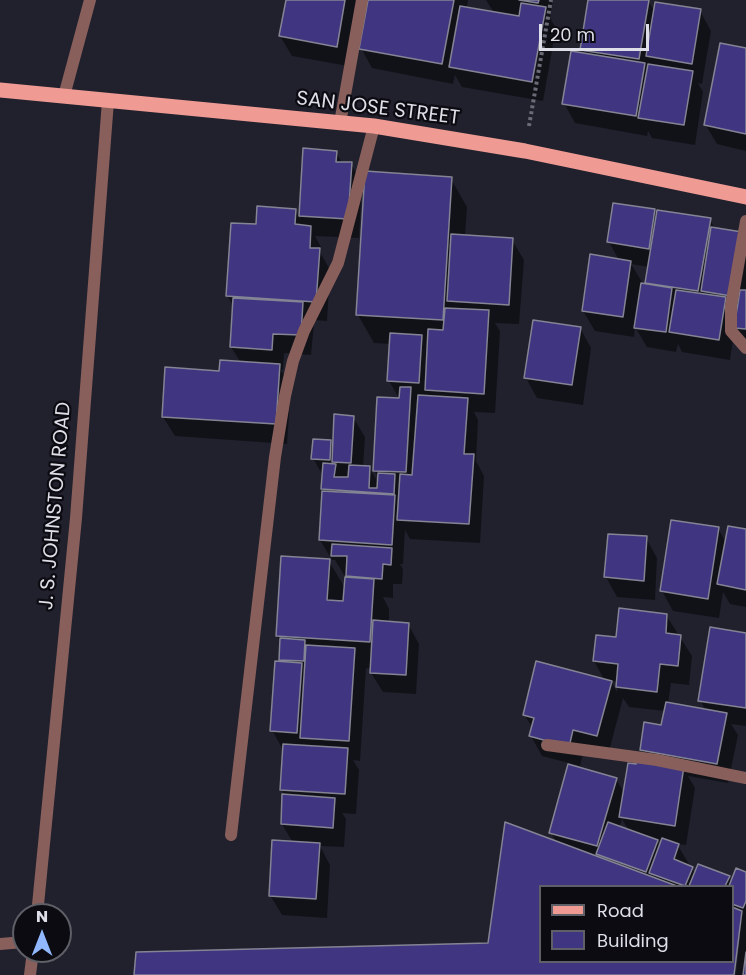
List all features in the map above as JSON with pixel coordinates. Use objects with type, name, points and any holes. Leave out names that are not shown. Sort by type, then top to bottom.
[{"type":"main road","name":"SAN JOSE STREET","points":[[0,90],[374,126],[525,151],[746,197]]},
{"type":"street","points":[[64,96],[90,0]]},
{"type":"street","points":[[340,123],[362,0]]},
{"type":"street","name":"J. S. JOHNSTON ROAD","points":[[38,903],[76,506],[108,100]]},
{"type":"street","points":[[231,835],[275,457],[285,396],[293,361],[304,331],[338,263],[374,126]]},
{"type":"street","points":[[746,221],[731,306],[731,331],[746,348]]},
{"type":"street","points":[[547,745],[657,760],[746,778]]},
{"type":"path","points":[[525,151],[551,0]]},
{"type":"building","points":[[286,0],[345,0],[337,47],[279,36]]},
{"type":"building","points":[[368,0],[454,0],[442,64],[359,49]]},
{"type":"building","points":[[519,0],[539,0],[538,3]]},
{"type":"building","points":[[588,0],[649,0],[639,59],[580,50]]},
{"type":"building","points":[[655,2],[701,9],[692,64],[646,56]]},
{"type":"building","points":[[521,3],[546,7],[532,82],[449,67],[460,6],[519,16]]},
{"type":"building","points":[[720,43],[746,48],[746,134],[704,125]]},
{"type":"building","points":[[571,51],[645,63],[636,116],[562,104]]},
{"type":"building","points":[[648,64],[693,71],[684,125],[638,118]]},
{"type":"building","points":[[303,148],[337,151],[336,162],[352,162],[348,219],[299,216]]},
{"type":"building","points":[[365,171],[452,177],[443,320],[356,315]]},
{"type":"building","points":[[613,203],[655,209],[649,249],[607,242]]},
{"type":"building","points":[[257,206],[296,209],[295,224],[311,226],[310,248],[320,248],[316,302],[226,296],[231,223],[256,224]]},
{"type":"building","points":[[657,210],[711,218],[698,291],[645,283]]},
{"type":"building","points":[[711,227],[742,232],[731,296],[701,291]]},
{"type":"building","points":[[451,234],[513,238],[509,305],[447,301]]},
{"type":"building","points":[[590,254],[631,261],[623,317],[582,311]]},
{"type":"building","points":[[641,283],[672,288],[666,332],[634,328]]},
{"type":"building","points":[[676,290],[726,297],[719,340],[669,332]]},
{"type":"building","points":[[740,290],[746,290],[746,329],[734,328]]},
{"type":"building","points":[[233,298],[303,302],[301,335],[273,334],[272,350],[230,347]]},
{"type":"building","points":[[445,308],[489,310],[484,394],[425,390],[428,329],[443,330]]},
{"type":"building","points":[[533,320],[581,327],[572,385],[524,378]]},
{"type":"building","points":[[390,333],[422,335],[419,383],[387,381]]},
{"type":"building","points":[[220,360],[280,364],[276,424],[162,417],[165,367],[219,371]]},
{"type":"building","points":[[400,387],[411,387],[406,472],[373,471],[377,397],[399,398]]},
{"type":"building","points":[[418,395],[468,398],[464,454],[474,454],[469,524],[397,520],[400,474],[412,475]]},
{"type":"building","points":[[334,414],[354,416],[351,463],[332,462]]},
{"type":"building","points":[[313,439],[331,440],[330,460],[311,459]]},
{"type":"building","points":[[323,463],[336,464],[334,477],[348,477],[349,465],[370,466],[369,488],[377,488],[378,473],[395,474],[394,494],[321,489]]},
{"type":"building","points":[[322,491],[395,495],[392,545],[319,540]]},
{"type":"building","points":[[671,520],[719,527],[708,599],[660,591]]},
{"type":"building","points":[[728,526],[746,529],[746,590],[717,584]]},
{"type":"building","points":[[608,534],[647,536],[644,581],[604,577]]},
{"type":"building","points":[[332,544],[392,548],[391,565],[383,564],[382,579],[346,576],[347,556],[331,556]]},
{"type":"building","points":[[281,556],[330,559],[327,600],[343,601],[345,577],[374,579],[370,642],[276,636]]},
{"type":"building","points":[[619,608],[667,614],[666,633],[681,635],[678,666],[660,664],[657,692],[616,687],[618,664],[593,661],[596,635],[616,637]]},
{"type":"building","points":[[373,620],[409,623],[406,675],[370,673]]},
{"type":"building","points":[[710,627],[746,633],[746,708],[698,701]]},
{"type":"building","points":[[280,638],[305,640],[304,661],[279,660]]},
{"type":"building","points":[[306,645],[355,648],[349,741],[300,738]]},
{"type":"building","points":[[275,661],[302,663],[297,733],[270,731]]},
{"type":"building","points":[[536,661],[612,681],[597,736],[573,730],[569,747],[529,736],[534,718],[523,715]]},
{"type":"building","points":[[666,702],[727,713],[717,764],[640,750],[644,722],[661,725]]},
{"type":"building","points":[[283,744],[348,748],[345,794],[280,790]]},
{"type":"building","points":[[637,759],[684,766],[675,826],[619,817],[628,763],[636,764]]},
{"type":"building","points":[[568,764],[617,778],[597,846],[549,833]]},
{"type":"building","points":[[282,794],[335,798],[333,828],[281,824]]},
{"type":"building","points":[[505,822],[674,885],[539,885],[539,963],[734,963],[734,908],[742,911],[734,975],[134,975],[136,952],[488,943]]},
{"type":"building","points":[[608,822],[658,840],[646,872],[596,854]]},
{"type":"building","points":[[662,838],[679,844],[674,859],[693,867],[685,885],[649,873]]},
{"type":"building","points":[[272,840],[320,843],[316,899],[269,896]]},
{"type":"building","points":[[698,864],[730,876],[726,885],[689,885]]},
{"type":"building","points":[[736,868],[746,872],[746,901],[743,908],[734,905],[734,885],[729,885]]},
{"type":"building","points":[[746,952],[746,975],[743,975]]}]
